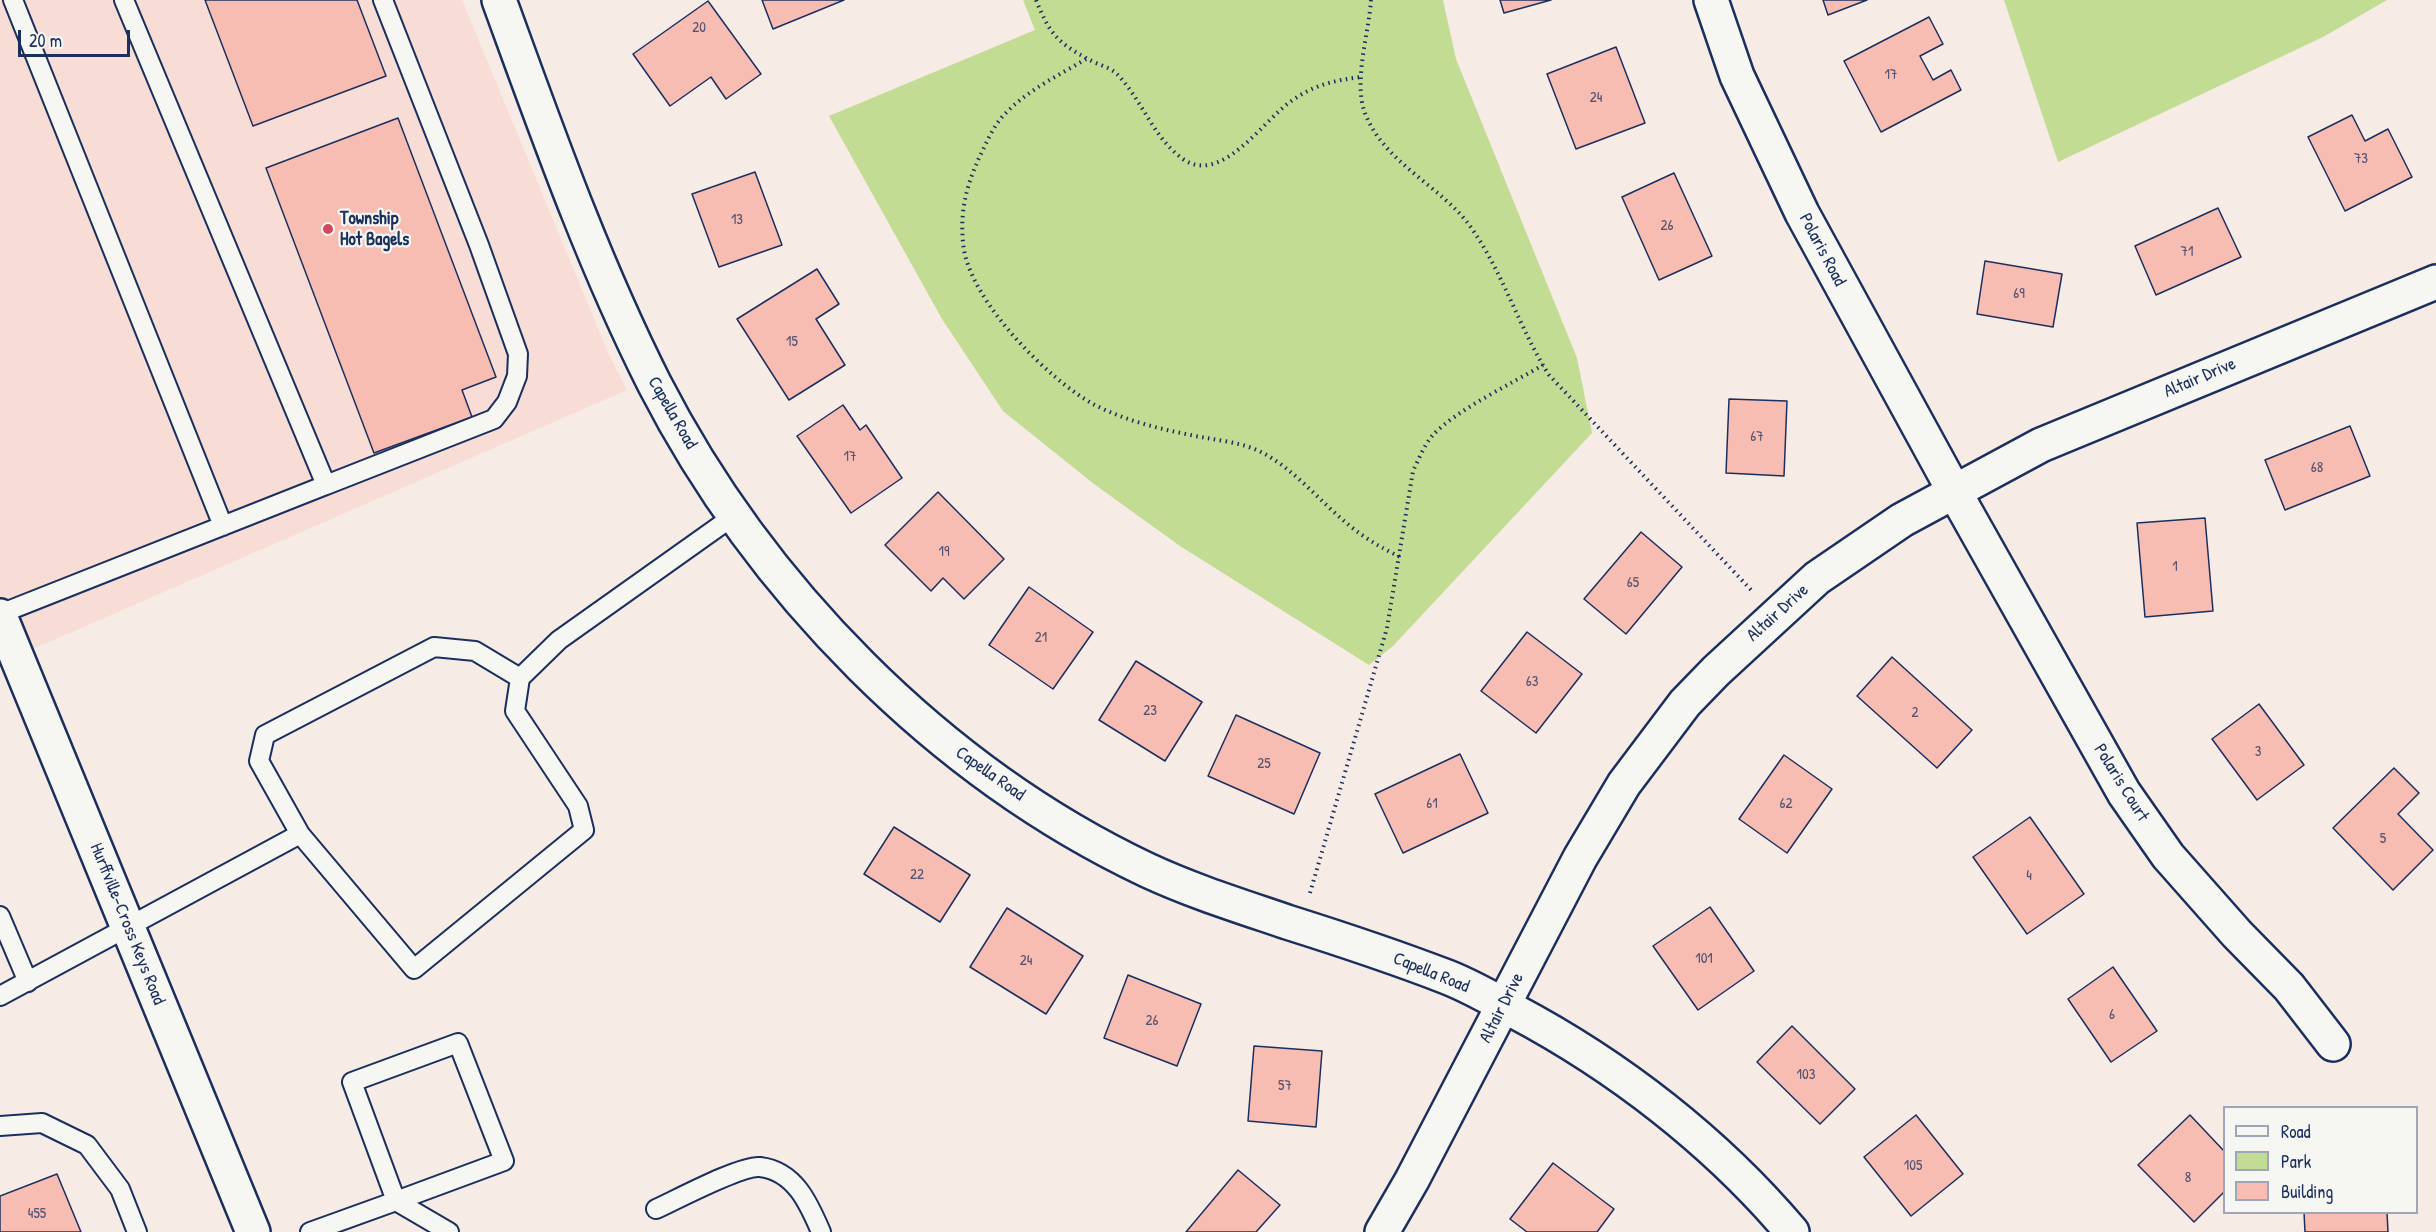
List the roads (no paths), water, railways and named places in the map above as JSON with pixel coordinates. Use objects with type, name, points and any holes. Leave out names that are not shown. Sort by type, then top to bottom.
[{"type":"street","name":"Capella Road","points":[[499,0],[541,114],[621,315],[657,388],[694,452],[735,515],[794,592],[848,653],[899,704],[954,750],[1085,837],[1148,870],[1222,901],[1453,979],[1564,1037],[1690,1131],[1747,1183],[1792,1232]]},
{"type":"street","name":"Polaris Road","points":[[1711,0],[1737,76],[1788,185],[1954,491]]},
{"type":"street","name":"Altair Drive","points":[[1382,1232],[1412,1180],[1580,858],[1624,784],[1685,704],[1716,671],[1817,578],[1859,548],[1954,491],[2041,445],[2436,282]]},
{"type":"street","name":"Polaris Court","points":[[1954,491],[2124,793],[2168,856],[2237,934],[2289,987],[2333,1044]]},
{"type":"street","name":"Hurffville-Cross Keys Road","points":[[0,615],[253,1232]]},
{"type":"lane","points":[[13,0],[223,526]]},
{"type":"lane","points":[[124,0],[326,485]]},
{"type":"lane","points":[[0,615],[494,419],[507,402],[517,376],[518,354],[478,244],[383,0]]},
{"type":"lane","points":[[520,678],[475,651],[434,647],[265,735],[259,761],[300,834],[414,969],[584,830],[578,806],[515,711],[520,678],[559,640],[735,515]]},
{"type":"lane","points":[[0,996],[300,834]]},
{"type":"lane","points":[[0,916],[28,982]]},
{"type":"lane","points":[[310,1232],[396,1202],[504,1161],[458,1043],[352,1082],[396,1202],[449,1232]]},
{"type":"lane","points":[[0,1126],[42,1123],[87,1145],[120,1189],[136,1232]]},
{"type":"lane","points":[[656,1209],[733,1174],[758,1167],[773,1171],[797,1186],[809,1203],[821,1232]]},
{"type":"place","name":"Township Hot Bagels","points":[[328,229]]}]
